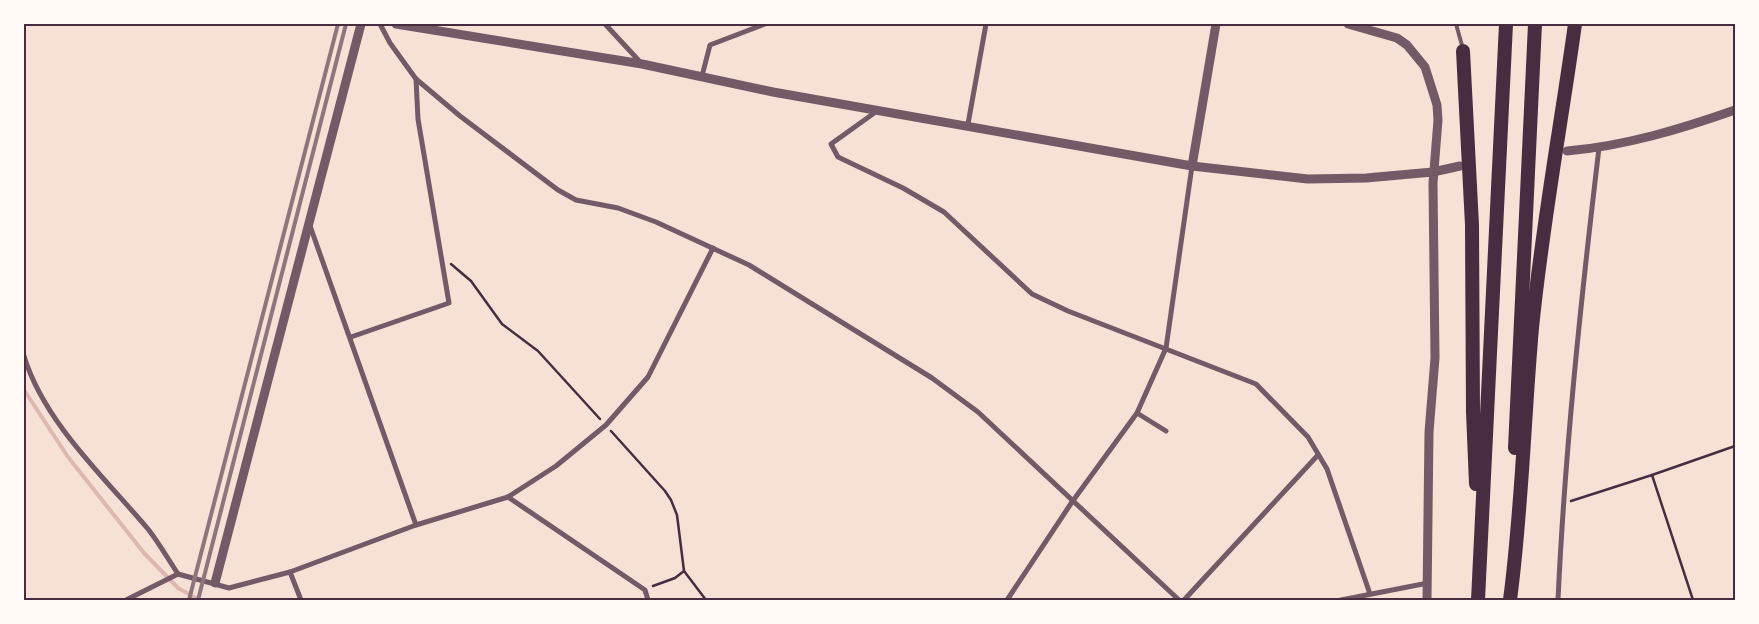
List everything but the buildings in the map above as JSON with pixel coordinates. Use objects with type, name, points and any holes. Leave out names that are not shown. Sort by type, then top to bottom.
[{"type":"highway","points":[[1478,600],[1506,24]]},
{"type":"highway","points":[[1509,600],[1535,24]]},
{"type":"highway","points":[[1509,600],[1516,558],[1532,328],[1575,24]]},
{"type":"highway","points":[[1463,51],[1472,226],[1473,412],[1480,570]]},
{"type":"street","points":[[215,583],[361,24]]},
{"type":"street","points":[[380,24],[390,43],[416,80],[460,116],[558,190],[576,200],[618,208],[656,222],[748,264],[932,378],[978,412],[1072,502],[1123,546],[1179,600]]},
{"type":"street","points":[[396,24],[642,64],[773,92],[968,124],[1192,166],[1308,179],[1366,178],[1433,172],[1460,166]]},
{"type":"street","points":[[605,24],[642,64]]},
{"type":"street","points":[[702,76],[710,46],[765,24]]},
{"type":"street","points":[[968,124],[986,24]]},
{"type":"street","points":[[1007,600],[1072,502],[1137,413],[1166,348],[1192,166],[1216,24]]},
{"type":"street","points":[[1348,24],[1397,38],[1416,54],[1425,67],[1432,86],[1438,120],[1433,172],[1435,358],[1429,432],[1427,600]]},
{"type":"street","points":[[351,337],[449,303],[418,119],[416,80]]},
{"type":"street","points":[[879,110],[831,144],[838,157],[903,188],[944,212],[1032,294],[1068,311],[1256,384],[1308,437],[1327,469],[1370,594]]},
{"type":"street","points":[[1567,151],[1599,148],[1694,125],[1735,110]]},
{"type":"street","points":[[1558,600],[1562,504],[1583,276],[1599,148]]},
{"type":"street","points":[[309,222],[416,525]]},
{"type":"street","points":[[126,600],[176,576],[215,583],[230,588],[290,572],[416,525],[508,498],[556,466],[606,425],[648,378],[714,248]]},
{"type":"street","points":[[24,356],[31,380],[48,408],[101,477],[149,531],[176,576]]},
{"type":"street","points":[[1137,413],[1166,431]]},
{"type":"street","points":[[1184,600],[1318,455]]},
{"type":"street","points":[[508,498],[645,590],[648,600]]},
{"type":"street","points":[[290,572],[300,600]]},
{"type":"street","points":[[1340,600],[1428,583]]},
{"type":"lane","points":[[1456,24],[1463,51]]},
{"type":"path","points":[[441,256],[471,281],[502,324],[538,351],[665,491],[677,515],[684,571],[706,600]]},
{"type":"path","points":[[1562,504],[1735,446]]},
{"type":"path","points":[[1652,475],[1693,600]]},
{"type":"path","points":[[645,590],[675,578],[684,571]]},
{"type":"waterway","points":[[24,390],[68,457],[144,553],[178,588],[199,600]]},
{"type":"railway","points":[[189,600],[338,24]]},
{"type":"railway","points":[[198,600],[346,24]]}]
